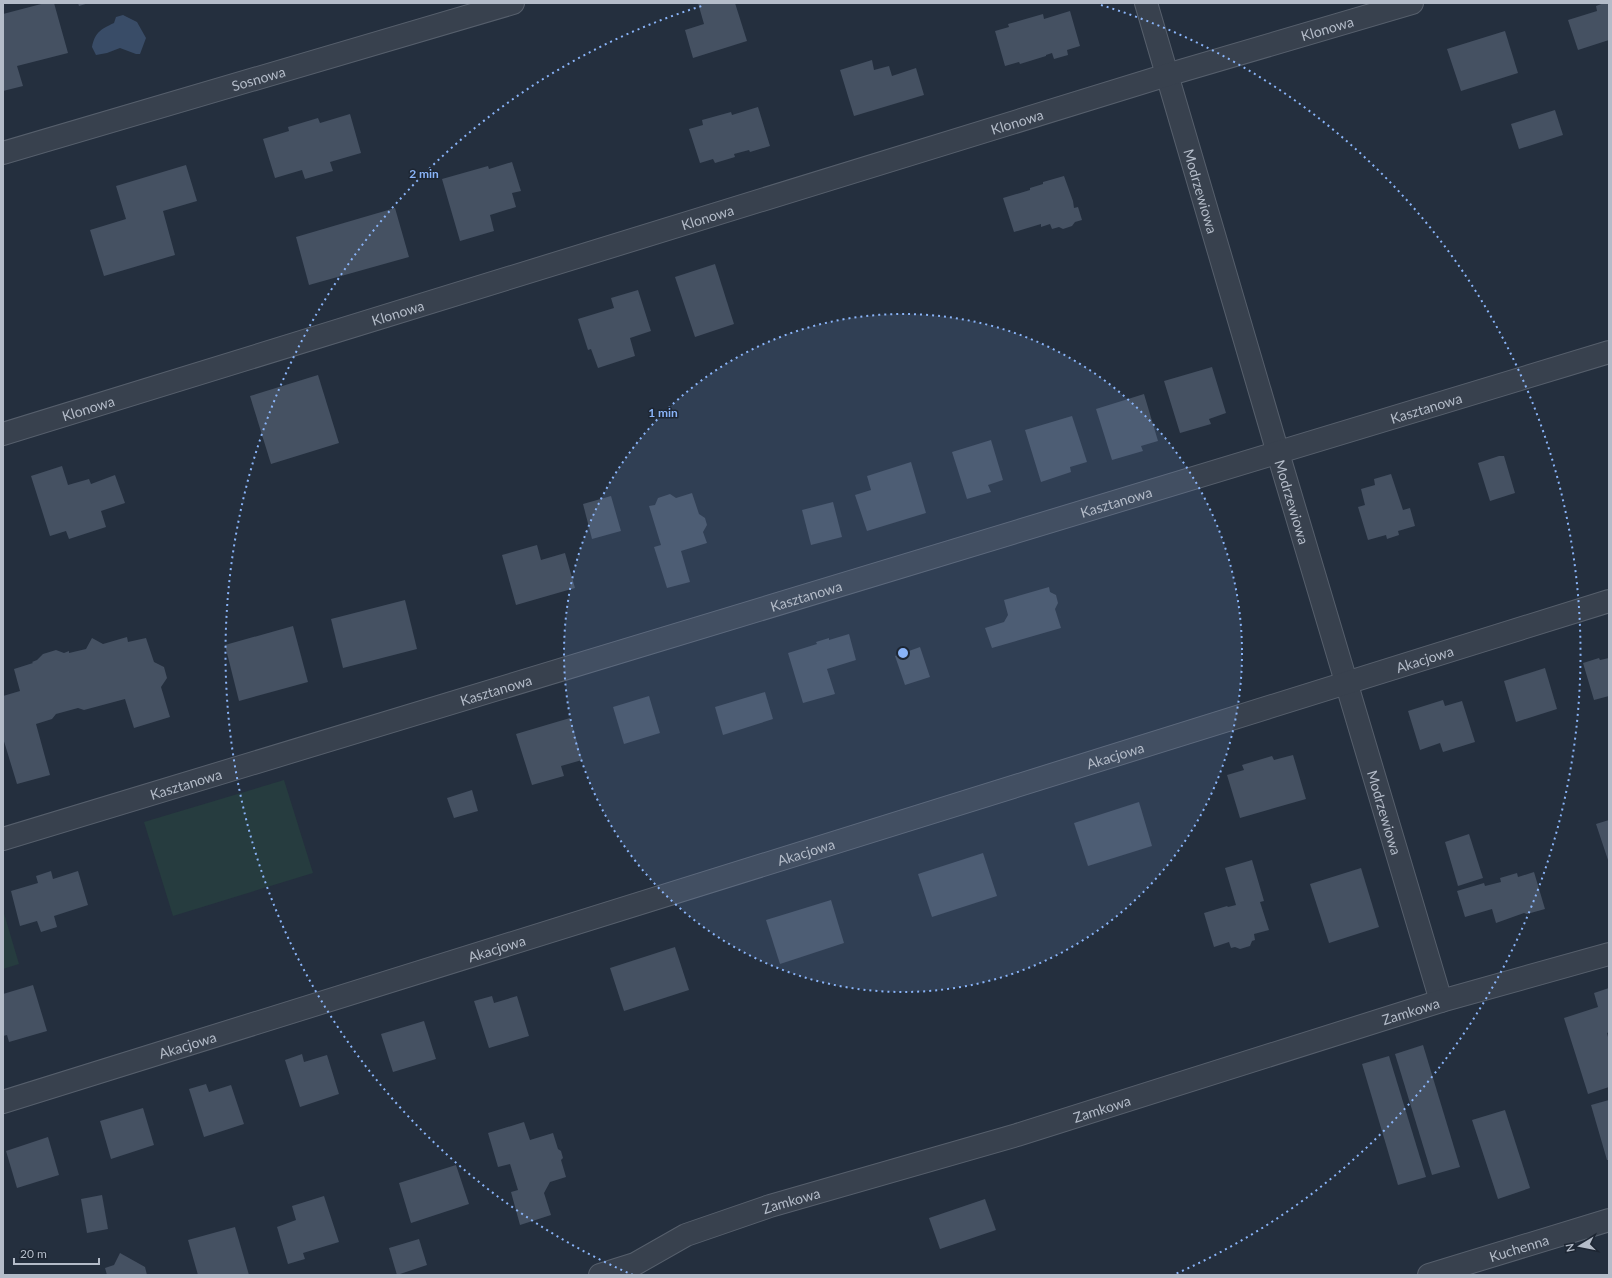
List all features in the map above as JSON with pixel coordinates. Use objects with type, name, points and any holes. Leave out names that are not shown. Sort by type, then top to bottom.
[{"type":"street","name":"Sosnowa","points":[[3,154],[513,3]]},
{"type":"street","name":"Modrzewiowa","points":[[1146,3],[1441,1001]]},
{"type":"street","name":"Klonowa","points":[[3,434],[1167,75],[1412,3]]},
{"type":"street","name":"Kasztanowa","points":[[3,839],[1609,352]]},
{"type":"street","name":"Akacjowa","points":[[3,1102],[1609,601]]},
{"type":"street","name":"Zamkowa","points":[[600,1275],[635,1264],[686,1235],[770,1206],[1017,1135],[1441,1001],[1609,954]]},
{"type":"street","name":"Kuchenna","points":[[1429,1275],[1609,1220]]},
{"type":"green space","points":[[284,780],[313,873],[173,916],[144,822]]},
{"type":"green space","points":[[3,910],[19,964],[3,969]]},
{"type":"water","points":[[123,15],[137,22],[146,38],[140,54],[120,48],[96,55],[92,47],[97,34],[102,29],[114,23],[116,17]]},
{"type":"building","points":[[45,3],[54,3],[68,53],[17,66],[23,86],[3,91],[3,14]]},
{"type":"building","points":[[78,3],[89,3],[79,6]]},
{"type":"building","points":[[698,3],[735,3],[747,41],[693,58],[685,30],[704,24]]},
{"type":"building","points":[[1609,3],[1609,40],[1578,50],[1568,20],[1597,11],[1596,6]]},
{"type":"building","points":[[1070,11],[1080,46],[1067,50],[1068,55],[1054,59],[1052,53],[1020,64],[1019,62],[1005,66],[995,31],[1009,27],[1008,24],[1043,14],[1044,19]]},
{"type":"building","points":[[1505,31],[1518,73],[1461,91],[1447,49]]},
{"type":"building","points":[[872,60],[874,70],[889,66],[892,76],[916,68],[924,95],[854,116],[840,70]]},
{"type":"building","points":[[758,107],[770,146],[750,152],[749,150],[734,154],[735,157],[715,163],[713,159],[700,163],[689,129],[703,125],[702,120],[731,112],[732,115]]},
{"type":"building","points":[[1555,110],[1563,135],[1519,149],[1511,124]]},
{"type":"building","points":[[350,114],[361,153],[330,162],[333,171],[305,179],[302,170],[275,178],[263,139],[289,131],[288,127],[318,118],[320,123]]},
{"type":"building","points":[[512,162],[521,191],[512,193],[516,207],[490,215],[494,231],[460,241],[442,179],[488,166],[489,169]]},
{"type":"building","points":[[186,165],[197,201],[163,211],[175,255],[104,276],[90,230],[126,219],[116,186]]},
{"type":"building","points":[[1064,176],[1074,208],[1078,207],[1082,220],[1063,229],[1059,227],[1052,229],[1050,224],[1041,227],[1041,224],[1014,232],[1003,198],[1030,190],[1030,188],[1043,184],[1043,182]]},
{"type":"building","points":[[395,208],[409,257],[309,285],[296,237]]},
{"type":"building","points":[[715,264],[734,324],[695,337],[675,277]]},
{"type":"building","points":[[638,290],[651,331],[630,338],[635,356],[598,368],[591,349],[588,350],[578,319],[614,308],[611,298]]},
{"type":"building","points":[[1212,367],[1226,413],[1209,419],[1211,424],[1180,433],[1164,381]]},
{"type":"building","points":[[318,375],[339,443],[271,464],[250,396]]},
{"type":"building","points":[[1144,394],[1158,441],[1141,446],[1143,451],[1112,460],[1096,409]]},
{"type":"building","points":[[1072,416],[1087,462],[1070,467],[1071,472],[1041,482],[1025,430]]},
{"type":"building","points":[[991,440],[1003,480],[988,485],[991,492],[967,499],[952,452]]},
{"type":"building","points":[[1499,456],[1504,456],[1515,493],[1490,501],[1478,463]]},
{"type":"building","points":[[911,462],[926,513],[867,531],[855,495],[871,490],[867,476]]},
{"type":"building","points":[[62,466],[68,485],[89,479],[91,484],[115,475],[125,503],[101,511],[106,527],[69,539],[66,531],[50,536],[31,476]]},
{"type":"building","points":[[1391,474],[1403,510],[1410,508],[1415,526],[1398,531],[1399,535],[1387,539],[1386,535],[1368,540],[1358,507],[1365,505],[1361,489],[1375,485],[1374,479]]},
{"type":"building","points":[[692,493],[699,514],[705,518],[707,525],[703,532],[707,543],[681,551],[690,582],[667,588],[654,547],[661,545],[649,506],[655,505],[658,498],[670,494],[676,498]]},
{"type":"building","points":[[611,496],[621,531],[592,539],[583,504]]},
{"type":"building","points":[[833,502],[842,537],[811,545],[802,510]]},
{"type":"building","points":[[537,545],[541,560],[565,553],[575,588],[516,605],[502,555]]},
{"type":"building","points":[[1049,587],[1050,592],[1056,595],[1058,603],[1055,609],[1061,628],[992,648],[985,628],[1004,622],[1008,615],[1004,600]]},
{"type":"building","points":[[405,600],[417,649],[343,668],[331,619]]},
{"type":"building","points":[[293,626],[308,682],[239,701],[225,645]]},
{"type":"building","points":[[849,634],[856,660],[827,669],[835,694],[803,703],[788,653],[817,644],[816,642]]},
{"type":"building","points":[[127,637],[128,642],[146,638],[154,662],[164,667],[167,678],[161,687],[170,717],[134,728],[125,699],[84,710],[78,708],[56,714],[52,719],[36,724],[50,775],[17,784],[3,738],[3,696],[20,691],[14,669],[33,663],[32,662],[37,660],[43,654],[56,650],[64,653],[69,651],[69,653],[86,649],[92,638],[103,644]]},
{"type":"building","points":[[920,647],[930,677],[905,685],[895,656]]},
{"type":"building","points":[[1599,658],[1600,660],[1609,658],[1609,696],[1594,700],[1583,663]]},
{"type":"building","points":[[1545,668],[1557,709],[1516,722],[1504,681]]},
{"type":"building","points":[[765,692],[773,719],[723,735],[715,707]]},
{"type":"building","points":[[649,696],[660,733],[624,744],[613,707]]},
{"type":"building","points":[[1443,700],[1445,706],[1462,701],[1475,742],[1443,752],[1440,743],[1420,750],[1408,711]]},
{"type":"building","points":[[570,718],[582,760],[561,766],[564,776],[532,785],[516,734]]},
{"type":"building","points":[[1293,755],[1306,799],[1240,818],[1227,775],[1244,770],[1242,765],[1272,756],[1274,760]]},
{"type":"building","points":[[472,790],[478,811],[454,818],[447,798]]},
{"type":"building","points":[[1139,802],[1152,846],[1088,866],[1074,823]]},
{"type":"building","points":[[1609,820],[1609,863],[1596,824]]},
{"type":"building","points":[[1469,834],[1483,878],[1458,886],[1445,842]]},
{"type":"building","points":[[983,853],[997,896],[932,917],[918,874]]},
{"type":"building","points":[[1252,860],[1264,901],[1260,902],[1269,930],[1254,934],[1255,940],[1252,941],[1250,946],[1240,949],[1235,947],[1231,948],[1229,942],[1214,947],[1204,913],[1227,906],[1236,905],[1225,868]]},
{"type":"building","points":[[1361,868],[1379,927],[1329,943],[1310,884]]},
{"type":"building","points":[[51,871],[53,879],[78,871],[88,905],[54,916],[57,927],[41,932],[37,921],[20,926],[11,891],[38,883],[36,876]]},
{"type":"building","points":[[1534,872],[1545,909],[1527,914],[1524,913],[1496,923],[1492,909],[1465,917],[1457,891],[1484,883],[1485,886],[1501,882],[1500,878],[1517,873],[1518,877]]},
{"type":"building","points":[[831,900],[844,943],[780,964],[766,920]]},
{"type":"building","points":[[675,947],[689,990],[624,1011],[610,968]]},
{"type":"building","points":[[33,985],[47,1031],[9,1042],[7,1035],[3,1036],[3,994]]},
{"type":"building","points":[[1609,988],[1609,1032],[1607,1033],[1609,1041],[1609,1087],[1588,1094],[1564,1018],[1598,1007],[1594,993]]},
{"type":"building","points":[[492,996],[494,1003],[517,996],[529,1036],[489,1048],[474,1001]]},
{"type":"building","points":[[424,1021],[436,1059],[393,1072],[381,1034]]},
{"type":"building","points":[[1423,1045],[1460,1167],[1432,1175],[1395,1054]]},
{"type":"building","points":[[302,1054],[304,1062],[327,1055],[339,1094],[300,1107],[285,1060]]},
{"type":"building","points":[[1389,1056],[1426,1177],[1398,1185],[1362,1064]]},
{"type":"building","points":[[206,1084],[209,1092],[231,1085],[244,1124],[204,1137],[189,1089]]},
{"type":"building","points":[[1609,1100],[1609,1160],[1607,1160],[1591,1105]]},
{"type":"building","points":[[143,1108],[154,1145],[111,1159],[100,1121]]},
{"type":"building","points":[[1505,1110],[1530,1188],[1498,1199],[1472,1120]]},
{"type":"building","points":[[524,1122],[530,1140],[553,1133],[558,1149],[561,1151],[563,1158],[561,1160],[566,1177],[550,1182],[544,1193],[551,1215],[520,1225],[511,1192],[518,1190],[510,1164],[498,1167],[488,1133]]},
{"type":"building","points":[[48,1137],[59,1175],[17,1188],[6,1151]]},
{"type":"building","points":[[456,1165],[469,1204],[411,1223],[399,1183]]},
{"type":"building","points":[[102,1195],[108,1229],[87,1233],[81,1199]]},
{"type":"building","points":[[324,1196],[339,1242],[303,1253],[305,1259],[288,1264],[277,1227],[296,1220],[292,1206]]},
{"type":"building","points":[[985,1199],[996,1230],[940,1249],[929,1218]]},
{"type":"building","points":[[235,1227],[249,1275],[198,1275],[188,1240]]},
{"type":"building","points":[[419,1239],[427,1265],[397,1275],[389,1248]]},
{"type":"building","points":[[120,1253],[145,1267],[147,1275],[107,1275],[105,1268],[114,1265]]}]
